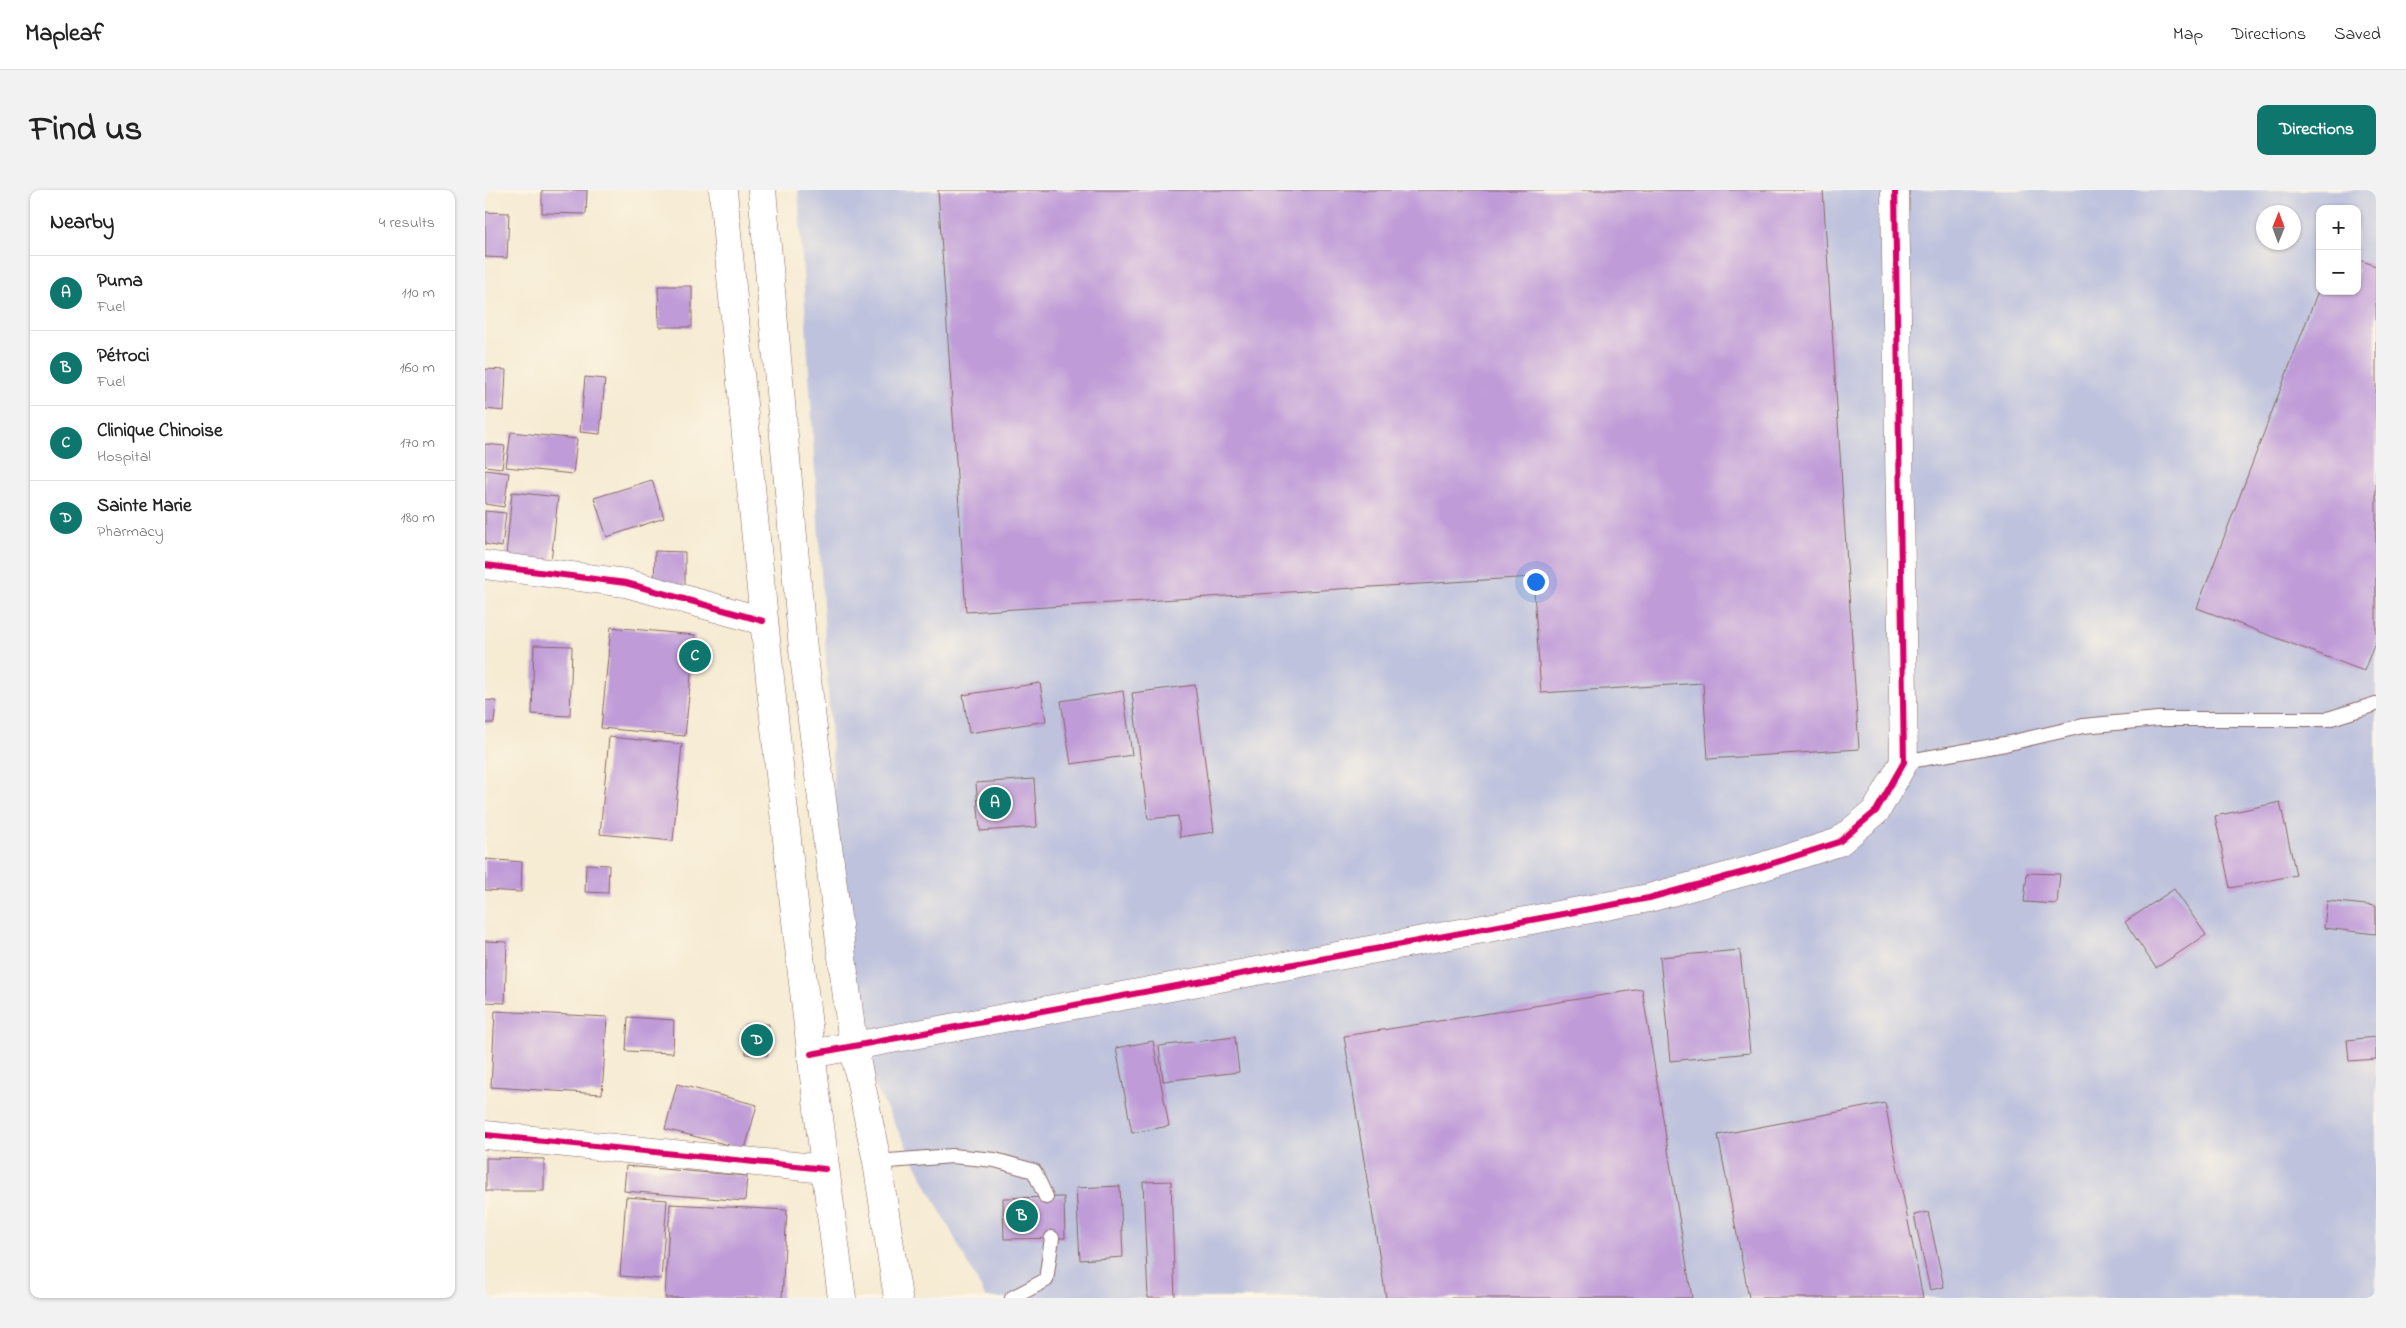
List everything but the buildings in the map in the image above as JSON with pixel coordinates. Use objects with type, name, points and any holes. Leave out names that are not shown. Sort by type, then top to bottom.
[{"type":"street","points":[[723,190],[763,621],[811,1054],[843,1298]]},
{"type":"street","points":[[762,190],[803,648],[853,1044],[877,1162],[898,1298]]},
{"type":"street","points":[[811,1054],[853,1044],[1649,898],[1839,842],[1876,811],[1904,762],[1895,190]]},
{"type":"street","points":[[485,565],[626,583],[763,621]]},
{"type":"street","points":[[485,1135],[825,1169]]},
{"type":"lane","points":[[1904,762],[2005,744],[2083,726],[2158,719],[2328,719],[2376,704]]},
{"type":"lane","points":[[877,1162],[952,1156],[995,1160],[1034,1170],[1046,1197]]},
{"type":"lane","points":[[1011,1298],[1046,1280],[1052,1238]]},
{"type":"shaded area","points":[[798,190],[2376,190],[2376,1298],[986,1298],[849,1037]]},
{"type":"cycle path","points":[[811,1054],[1649,898],[1755,869],[1839,842],[1876,811],[1904,762],[1895,190]]},
{"type":"cycle path","points":[[485,565],[626,583],[763,621]]},
{"type":"cycle path","points":[[485,1135],[825,1169]]},
{"type":"place","name":"Clinique Chinoise","points":[[695,656]]},
{"type":"place","name":"Puma","points":[[995,803]]},
{"type":"place","name":"Sainte Marie","points":[[757,1040]]},
{"type":"place","name":"Pétroci","points":[[1022,1216]]}]
